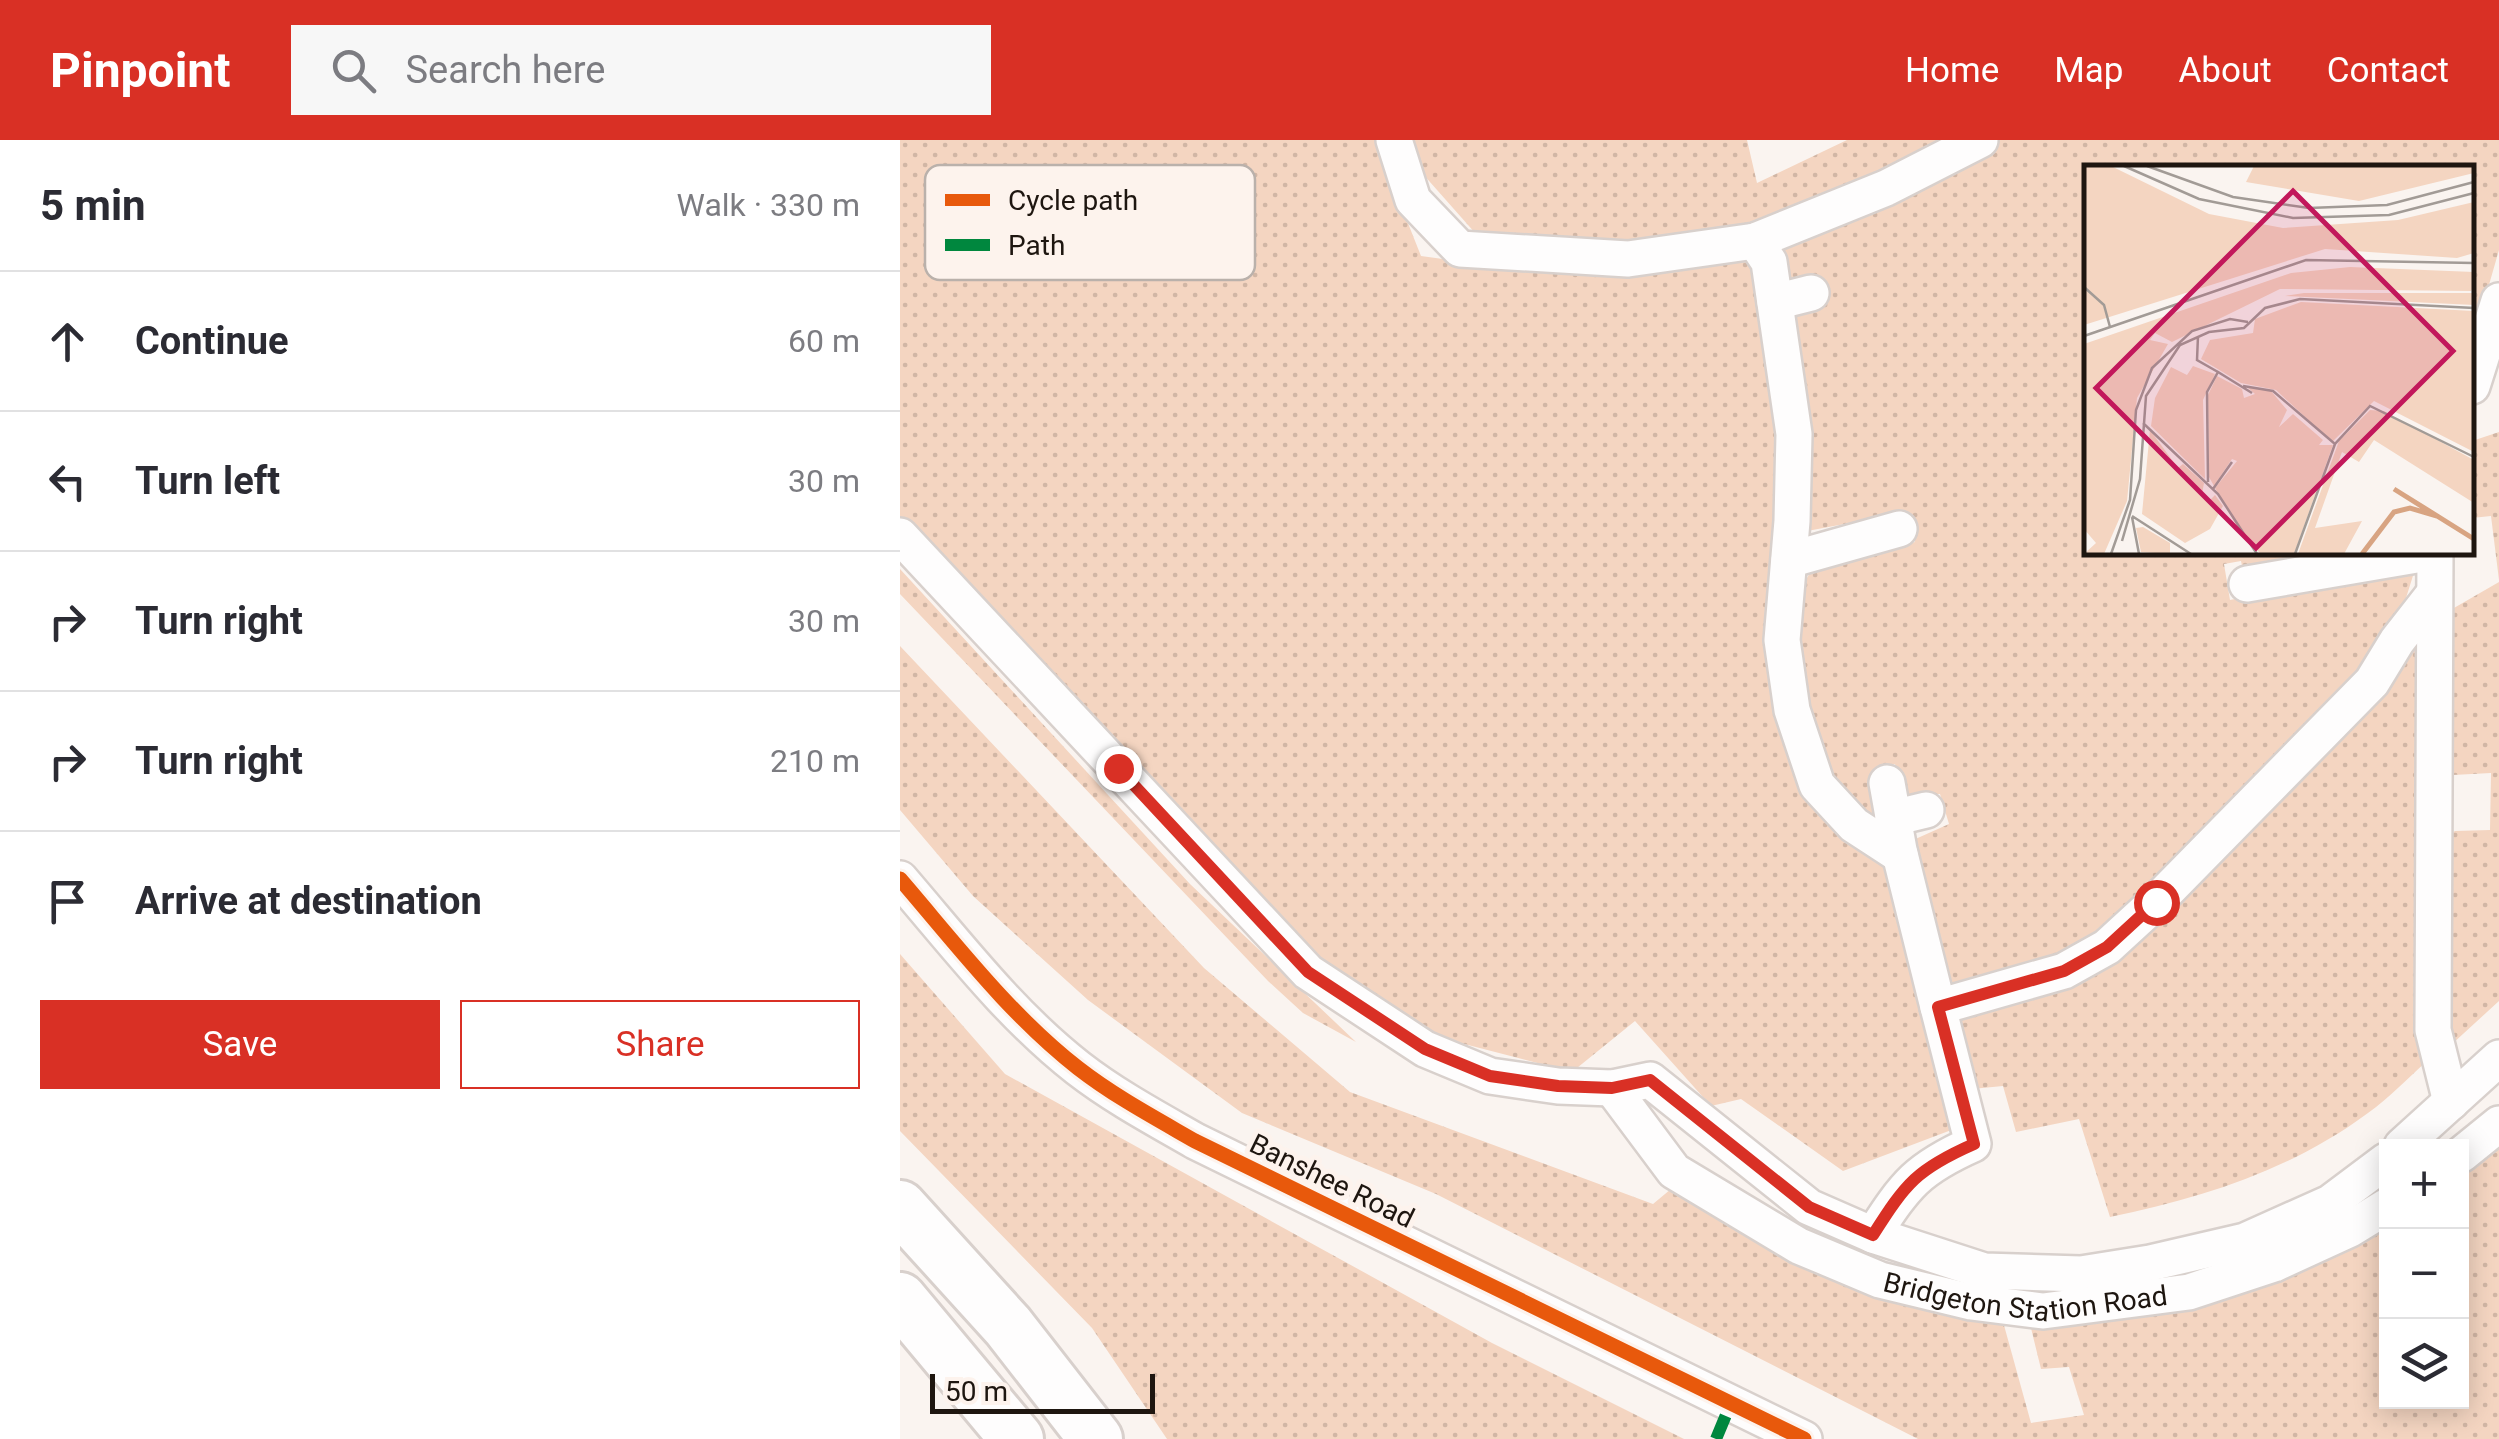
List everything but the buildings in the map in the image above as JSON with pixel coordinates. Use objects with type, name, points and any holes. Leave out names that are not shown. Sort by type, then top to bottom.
[{"type":"highway","points":[[900,1206],[1008,1326],[1096,1439]]},
{"type":"highway","points":[[900,1299],[1017,1439]]},
{"type":"street","points":[[1394,140],[1413,200],[1460,249],[1628,259],[1755,241],[1886,188],[1980,140]]},
{"type":"street","points":[[1755,241],[1769,262],[1794,434],[1782,640],[1792,710],[1816,785],[1854,825],[1900,855]]},
{"type":"street","points":[[1775,302],[1811,294]]},
{"type":"street","points":[[2474,380],[2499,302]]},
{"type":"street","points":[[1789,560],[1899,529]]},
{"type":"street","points":[[900,536],[1308,972],[1425,1049],[1490,1076],[1558,1086],[1612,1088],[1650,1080],[1809,1207],[1873,1235],[1984,1271],[2080,1274],[2246,1241],[2330,1203],[2379,1166]]},
{"type":"street","points":[[2247,584],[2416,555]]},
{"type":"street","points":[[2434,555],[2433,1030],[2451,1102]]},
{"type":"street","points":[[1938,1007],[2064,971],[2107,947],[2372,682],[2397,641],[2433,595]]},
{"type":"street","points":[[1873,1235],[1900,1193],[1932,1162],[1974,1144],[1900,855],[1902,804]]},
{"type":"street","name":"Banshee Road","points":[[900,880],[1031,1027],[1078,1068],[1128,1103],[1212,1150],[1804,1439]]},
{"type":"street","points":[[2410,1139],[2499,1058]]},
{"type":"street","name":"Bridgeton Station Road","points":[[1612,1088],[1674,1171],[1800,1246],[1880,1280],[1970,1302],[2043,1310],[2189,1292],[2274,1264],[2379,1211]]},
{"type":"street","points":[[2469,1148],[2499,1124]]},
{"type":"shaded area","points":[[900,140],[1375,140],[1421,256],[1501,267],[1652,270],[1757,261],[1781,436],[1780,516],[1766,609],[1775,698],[1890,866],[1954,1129],[1843,1171],[1741,1099],[1711,1106],[1635,1021],[1572,1072],[1418,1032],[1316,958],[1269,914],[900,519]]},
{"type":"shaded area","points":[[1414,140],[1747,140],[1757,183],[1847,140],[1963,140],[1726,235],[1570,243],[1476,234],[1422,173]]},
{"type":"shaded area","points":[[1996,140],[2499,140],[2499,250],[2474,337],[2474,165],[2084,165],[2084,555],[2375,555],[2244,575],[2241,561],[2224,564],[2230,600],[2417,563],[2400,617],[2358,678],[2236,803],[2075,955],[1958,992],[1943,981],[1911,841],[1949,824],[1940,794],[1902,795],[1895,764],[1877,771],[1883,829],[1830,783],[1800,714],[1796,597],[1811,571],[1915,542],[1908,512],[1802,532],[1786,307],[1826,302],[1821,279],[1787,286],[1770,244]]},
{"type":"shaded area","points":[[2499,432],[2499,580],[2491,516],[2474,518],[2474,440]]},
{"type":"shaded area","points":[[900,569],[1190,884],[1356,1042],[1303,1013],[1268,981],[900,594]]},
{"type":"shaded area","points":[[2499,582],[2499,1001],[2451,1045],[2442,839],[2455,831],[2490,830],[2491,773],[2453,775],[2443,767],[2447,612]]},
{"type":"shaded area","points":[[2424,627],[2427,1061],[2376,1107],[2308,1151],[2212,1191],[2110,1217],[2079,1119],[2016,1132],[2003,1086],[1972,1089],[1957,1013],[2072,980]]},
{"type":"shaded area","points":[[900,646],[1204,968],[1350,1092],[1653,1204],[1671,1189],[2002,1318],[2031,1423],[2084,1415],[2069,1367],[2041,1369],[2030,1324],[2122,1319],[2253,1291],[2311,1265],[2379,1224],[2379,1409],[2469,1409],[2469,1157],[2499,1132],[2499,1439],[1918,1439],[1436,1194],[1242,1113],[1088,1000],[973,896],[900,810]]},
{"type":"shaded area","points":[[900,954],[1005,1074],[1492,1343],[1684,1439],[1167,1439],[1092,1328],[900,1131]]},
{"type":"marked path","points":[[1716,1439],[1731,1403]]},
{"type":"cycle path","points":[[900,879],[1029,1025],[1078,1068],[1120,1097],[1195,1141],[1804,1439]]},
{"type":"route","points":[[1118,768],[1308,972],[1425,1049],[1490,1076],[1558,1086],[1612,1088],[1650,1080],[1809,1207],[1873,1235],[1900,1193],[1932,1162],[1974,1144],[1938,1007],[2064,971],[2107,947],[2156,902]]}]
